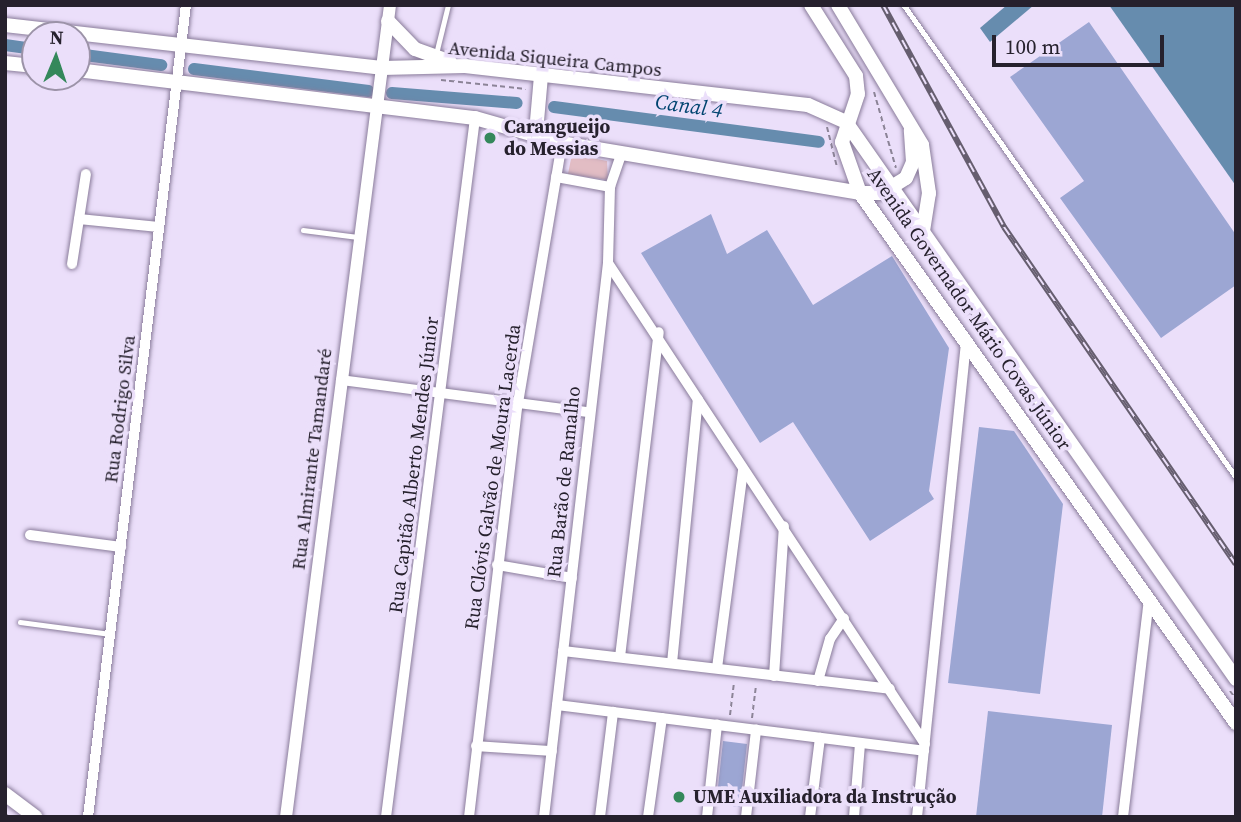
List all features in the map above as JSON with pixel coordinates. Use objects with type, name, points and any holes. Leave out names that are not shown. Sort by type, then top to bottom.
[{"type":"main road","points":[[811,5],[856,76],[858,94],[846,122]]},
{"type":"main road","points":[[838,5],[911,124],[927,163],[923,230]]},
{"type":"main road","points":[[388,20],[415,49],[465,66]]},
{"type":"main road","name":"Avenida Siqueira Campos","points":[[5,25],[382,71],[465,66],[541,81],[808,105],[846,122]]},
{"type":"main road","points":[[91,71],[377,104],[536,127],[562,143],[860,193],[891,183],[913,162],[911,124]]},
{"type":"main road","points":[[536,127],[541,81]]},
{"type":"main road","name":"Avenida Governador Mário Covas Júnior","points":[[846,122],[847,165],[860,193],[966,338],[1236,723]]},
{"type":"main road","name":"Avenida Governador Mário Covas Júnior","points":[[846,122],[1236,680]]},
{"type":"main road","points":[[5,794],[35,817]]},
{"type":"street","name":"Rua Rodrigo Silva","points":[[88,817],[186,5]]},
{"type":"street","points":[[382,71],[390,5]]},
{"type":"street","name":"Rua Almirante Tamandaré","points":[[286,817],[382,71]]},
{"type":"street","name":"Rua Capitão Alberto Mendes Júnior","points":[[386,817],[475,118]]},
{"type":"street","name":"Rua Clóvis Galvão de Moura Lacerda","points":[[469,817],[518,403],[562,143]]},
{"type":"street","name":"Rua Barão de Ramalho","points":[[544,817],[608,263],[610,187],[622,153]]},
{"type":"street","points":[[72,264],[86,174]]},
{"type":"street","points":[[556,177],[610,187]]},
{"type":"street","points":[[79,219],[159,228]]},
{"type":"street","points":[[608,263],[659,332],[743,470],[784,525],[924,747]]},
{"type":"street","points":[[620,657],[659,332]]},
{"type":"street","points":[[916,817],[966,338]]},
{"type":"street","points":[[341,380],[589,412]]},
{"type":"street","points":[[672,663],[698,399]]},
{"type":"street","points":[[717,668],[743,470]]},
{"type":"street","points":[[774,676],[784,525]]},
{"type":"street","points":[[30,535],[121,547]]},
{"type":"street","points":[[497,565],[572,578]]},
{"type":"street","points":[[1124,817],[1149,599]]},
{"type":"street","points":[[818,681],[830,639],[844,618]]},
{"type":"street","points":[[564,651],[890,690]]},
{"type":"street","points":[[557,705],[860,744],[924,747]]},
{"type":"street","points":[[600,817],[613,712]]},
{"type":"street","points":[[648,817],[662,718]]},
{"type":"street","points":[[707,817],[717,725]]},
{"type":"street","points":[[746,817],[754,729]]},
{"type":"street","points":[[810,817],[820,738]]},
{"type":"street","points":[[854,817],[860,744]]},
{"type":"street","points":[[476,746],[552,751]]},
{"type":"lane","points":[[435,58],[448,5]]},
{"type":"lane","points":[[905,8],[1236,477]]},
{"type":"lane","points":[[303,230],[360,237]]},
{"type":"lane","points":[[20,622],[110,634]]},
{"type":"path","points":[[428,79],[522,89]]},
{"type":"path","points":[[875,89],[874,107],[897,157],[896,173],[891,183]]},
{"type":"path","points":[[823,119],[832,163],[847,165]]},
{"type":"path","points":[[729,726],[736,671]]},
{"type":"path","points":[[754,729],[758,674]]},
{"type":"path","points":[[5,814],[10,817]]},
{"type":"shaded area","points":[[572,154],[607,161],[608,180],[568,174]]},
{"type":"water","points":[[1007,5],[1034,5],[990,42],[980,28]]},
{"type":"water","points":[[1109,5],[1236,5],[1236,186]]},
{"type":"building","points":[[1089,22],[1236,235],[1236,285],[1161,338],[1060,198],[1084,181],[1010,77]]},
{"type":"building","points":[[711,214],[727,254],[767,230],[813,305],[892,256],[949,348],[929,491],[934,499],[870,541],[793,422],[760,443],[641,253]]},
{"type":"building","points":[[979,427],[1014,431],[1063,504],[1040,694],[948,683]]},
{"type":"building","points":[[988,711],[1112,725],[1102,817],[976,817]]},
{"type":"building","points":[[723,741],[747,744],[740,807],[716,805]]},
{"type":"waterway","name":"Canal 4","points":[[5,45],[21,47]]},
{"type":"waterway","name":"Canal 4","points":[[91,56],[161,65]]},
{"type":"waterway","name":"Canal 4","points":[[194,69],[369,91]]},
{"type":"waterway","name":"Canal 4","points":[[392,93],[517,103]]},
{"type":"waterway","name":"Canal 4","points":[[554,107],[819,142]]},
{"type":"railway","points":[[883,5],[1004,227],[1236,564]]},
{"type":"place","name":"Carangueijo do Messias","points":[[490,138]]},
{"type":"place","name":"UME Auxiliadora da Instrução","points":[[679,797]]}]
